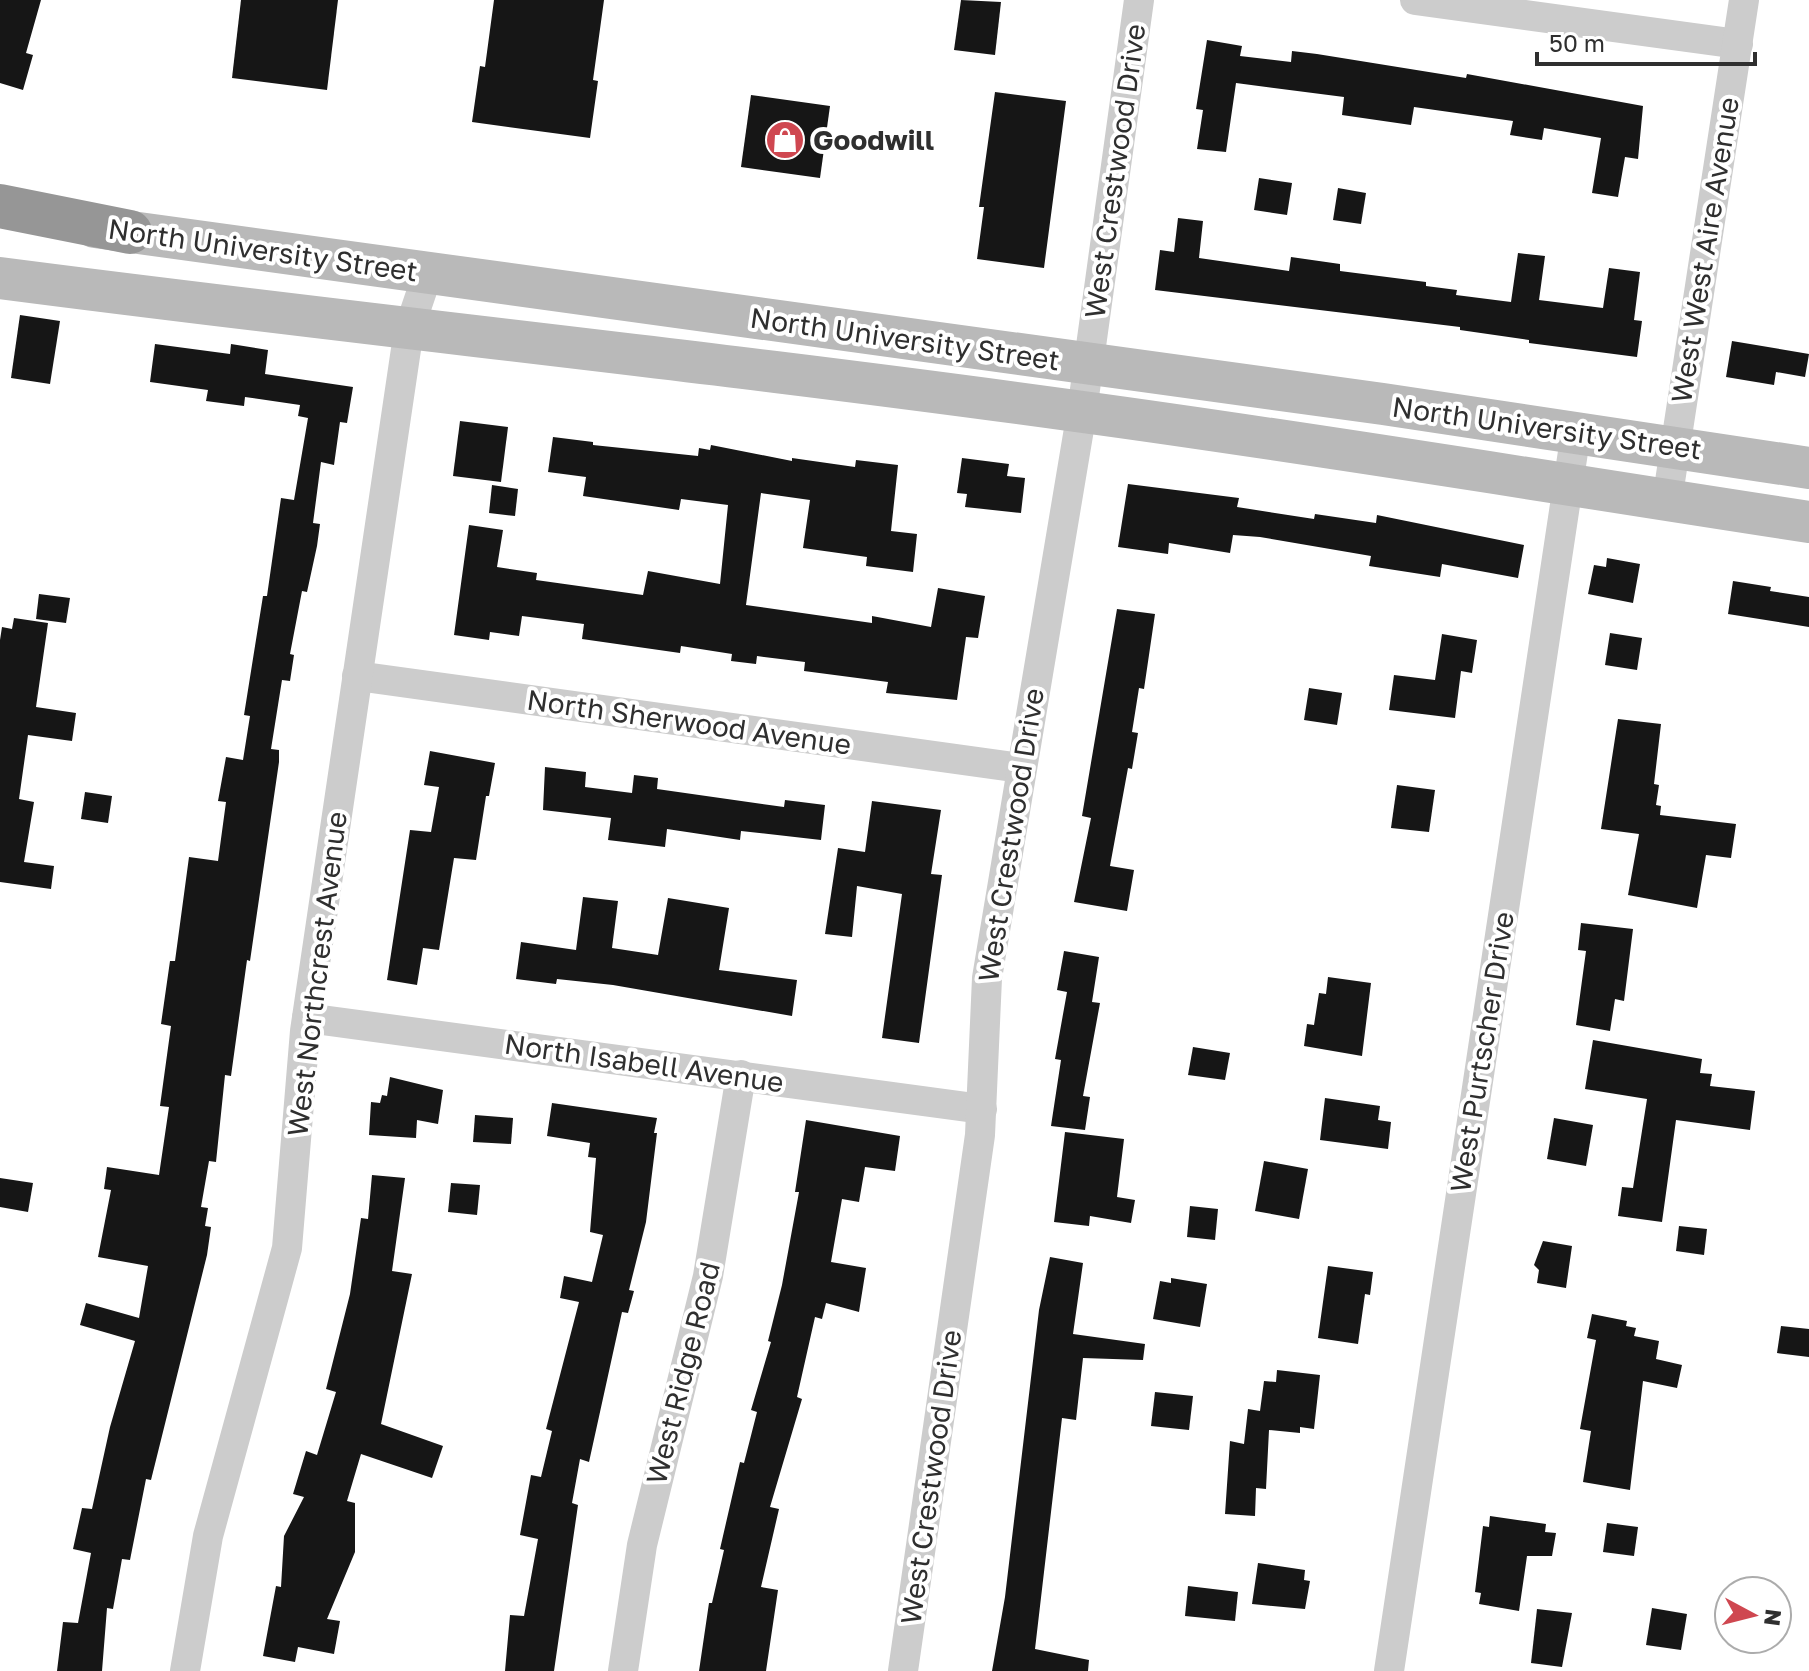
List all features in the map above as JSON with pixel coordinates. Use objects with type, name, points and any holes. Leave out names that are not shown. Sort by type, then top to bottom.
[{"type":"highway","points":[[0,206],[130,232]]},
{"type":"main road","name":"North University Street","points":[[0,213],[1675,445],[1809,468]]},
{"type":"main road","name":"North University Street","points":[[0,278],[1082,411],[1809,522]]},
{"type":"street","name":"West Crestwood Drive","points":[[903,1671],[974,1182],[982,1109],[987,978],[1082,411],[1139,0]]},
{"type":"street","points":[[1415,0],[1738,44]]},
{"type":"street","name":"West West Aire Avenue","points":[[1667,501],[1744,0]]},
{"type":"street","name":"West Northcrest Avenue","points":[[185,1671],[208,1536],[287,1248],[307,1018],[409,329],[428,273]]},
{"type":"street","name":"West Purtscher Drive","points":[[1389,1671],[1576,432]]},
{"type":"street","name":"North Sherwood Avenue","points":[[357,676],[1021,768]]},
{"type":"street","name":"North Isabell Avenue","points":[[307,1018],[982,1109]]},
{"type":"street","name":"West Ridge Road","points":[[623,1671],[642,1545],[708,1276],[741,1075]]},
{"type":"building","points":[[0,0],[41,0],[26,53],[33,55],[23,90],[0,83]]},
{"type":"building","points":[[241,0],[338,0],[327,90],[232,78]]},
{"type":"building","points":[[494,0],[604,0],[593,80],[598,81],[590,138],[472,122],[480,66],[485,67]]},
{"type":"building","points":[[961,0],[1001,2],[995,55],[954,50]]},
{"type":"building","points":[[1207,40],[1242,46],[1240,56],[1291,62],[1292,51],[1317,54],[1466,78],[1467,74],[1643,106],[1638,159],[1625,157],[1618,197],[1592,193],[1601,138],[1544,128],[1542,140],[1510,135],[1513,121],[1414,107],[1411,125],[1342,115],[1344,97],[1236,83],[1226,152],[1197,149],[1203,110],[1196,109]]},
{"type":"building","points":[[995,92],[1066,101],[1044,268],[977,259],[984,207],[979,207]]},
{"type":"building","points":[[751,95],[830,106],[820,178],[741,167]]},
{"type":"building","points":[[1259,178],[1292,183],[1287,215],[1254,210]]},
{"type":"building","points":[[1338,188],[1366,193],[1361,224],[1333,220]]},
{"type":"building","points":[[1178,218],[1203,221],[1199,258],[1289,271],[1291,257],[1340,264],[1340,271],[1426,282],[1426,286],[1457,290],[1456,295],[1511,302],[1518,253],[1545,256],[1539,300],[1603,308],[1609,268],[1640,272],[1634,320],[1642,321],[1637,357],[1529,343],[1529,340],[1460,330],[1460,327],[1155,290],[1160,250],[1174,252]]},
{"type":"building","points":[[20,315],[60,321],[50,384],[11,378]]},
{"type":"building","points":[[1732,341],[1809,354],[1805,377],[1776,372],[1774,385],[1726,377]]},
{"type":"building","points":[[155,344],[230,354],[231,344],[268,350],[265,374],[353,387],[347,423],[340,422],[334,465],[321,462],[313,523],[320,524],[317,546],[307,592],[302,591],[290,654],[294,655],[290,681],[282,680],[271,749],[279,750],[279,762],[250,961],[247,960],[231,1076],[225,1075],[216,1162],[209,1161],[201,1207],[208,1208],[205,1226],[211,1227],[207,1255],[151,1480],[146,1479],[130,1560],[122,1559],[113,1609],[107,1608],[102,1671],[57,1671],[63,1622],[78,1623],[91,1553],[73,1549],[82,1508],[92,1509],[110,1427],[135,1341],[80,1325],[86,1303],[139,1318],[148,1266],[98,1257],[111,1190],[104,1189],[107,1167],[159,1175],[169,1107],[160,1106],[171,1026],[161,1024],[170,961],[175,961],[189,857],[218,861],[226,802],[218,801],[226,757],[243,760],[250,716],[244,715],[263,596],[267,596],[281,498],[294,500],[308,418],[298,416],[300,405],[245,397],[244,406],[206,401],[208,390],[150,382]]},
{"type":"building","points":[[460,421],[508,427],[501,482],[453,476]]},
{"type":"building","points":[[553,437],[593,442],[593,445],[698,456],[699,448],[710,450],[711,445],[792,461],[792,458],[855,467],[856,460],[898,465],[891,531],[917,534],[913,572],[866,566],[867,557],[803,548],[810,500],[761,493],[746,605],[872,623],[872,616],[931,627],[938,588],[985,596],[978,638],[966,637],[957,700],[886,693],[888,682],[804,671],[805,662],[757,656],[756,664],[731,661],[732,654],[681,646],[680,653],[582,639],[584,624],[522,616],[519,636],[490,632],[489,640],[454,635],[469,525],[503,530],[497,567],[537,573],[536,580],[643,595],[648,571],[720,584],[728,505],[681,499],[679,510],[583,496],[586,477],[548,472]]},
{"type":"building","points":[[962,458],[1009,464],[1007,476],[1025,478],[1021,513],[965,507],[967,494],[957,493]]},
{"type":"building","points":[[1128,484],[1239,498],[1237,507],[1314,519],[1315,514],[1376,523],[1377,515],[1524,545],[1518,578],[1442,564],[1440,577],[1369,566],[1371,556],[1260,537],[1233,535],[1230,553],[1169,543],[1168,554],[1118,547]]},
{"type":"building","points":[[492,485],[518,489],[515,516],[489,513]]},
{"type":"building","points":[[1607,558],[1640,564],[1633,603],[1588,594],[1594,565],[1606,567]]},
{"type":"building","points":[[1733,581],[1809,597],[1809,627],[1728,614]]},
{"type":"building","points":[[39,594],[70,598],[66,623],[36,619]]},
{"type":"building","points":[[1117,609],[1155,614],[1144,689],[1139,688],[1132,732],[1138,733],[1132,769],[1128,768],[1110,866],[1134,870],[1127,911],[1074,902],[1091,818],[1082,816]]},
{"type":"building","points":[[14,618],[48,623],[36,707],[76,713],[72,741],[28,735],[19,799],[34,802],[24,862],[54,866],[51,889],[0,882],[0,640],[2,627],[12,629]]},
{"type":"building","points":[[1610,633],[1642,638],[1637,670],[1605,665]]},
{"type":"building","points":[[1442,634],[1477,640],[1472,673],[1461,671],[1455,718],[1389,710],[1394,675],[1435,680]]},
{"type":"building","points":[[1309,688],[1342,693],[1337,725],[1304,720]]},
{"type":"building","points":[[1618,719],[1661,724],[1654,784],[1659,785],[1656,805],[1661,806],[1660,815],[1736,824],[1731,858],[1706,855],[1697,908],[1628,895],[1639,834],[1601,829]]},
{"type":"building","points":[[430,751],[495,763],[489,796],[486,796],[476,860],[454,858],[439,950],[423,948],[417,985],[387,980],[410,830],[431,832],[439,787],[424,785]]},
{"type":"building","points":[[545,767],[586,772],[585,787],[632,793],[634,775],[658,778],[657,789],[784,807],[785,800],[825,805],[821,840],[741,831],[740,840],[667,829],[665,847],[608,840],[611,818],[543,810]]},
{"type":"building","points":[[1397,785],[1435,790],[1429,832],[1391,828]]},
{"type":"building","points":[[85,792],[112,796],[108,823],[81,819]]},
{"type":"building","points":[[872,801],[941,810],[931,874],[942,875],[919,1043],[882,1038],[902,894],[857,886],[852,937],[825,934],[838,848],[865,852]]},
{"type":"building","points":[[583,897],[618,901],[612,948],[658,955],[668,898],[729,908],[719,970],[797,980],[792,1016],[613,985],[557,979],[556,984],[516,979],[521,942],[576,950]]},
{"type":"building","points":[[1581,923],[1633,929],[1624,1001],[1615,999],[1610,1031],[1576,1025],[1586,951],[1578,950]]},
{"type":"building","points":[[1064,951],[1099,957],[1092,1002],[1100,1003],[1083,1096],[1090,1097],[1085,1130],[1051,1126],[1061,1060],[1055,1059],[1067,992],[1057,990]]},
{"type":"building","points":[[1328,977],[1371,983],[1362,1056],[1304,1046],[1307,1024],[1314,1025],[1319,993],[1326,994]]},
{"type":"building","points":[[1593,1040],[1702,1059],[1700,1073],[1712,1074],[1710,1086],[1755,1091],[1750,1130],[1676,1120],[1662,1222],[1618,1216],[1622,1187],[1633,1188],[1647,1099],[1585,1089]]},
{"type":"building","points":[[1193,1047],[1230,1053],[1225,1080],[1188,1075]]},
{"type":"building","points":[[390,1077],[443,1090],[438,1124],[417,1120],[416,1138],[369,1135],[371,1102],[380,1103],[382,1095],[387,1096]]},
{"type":"building","points":[[1325,1098],[1380,1106],[1378,1120],[1391,1122],[1388,1149],[1320,1140]]},
{"type":"building","points":[[552,1103],[657,1118],[654,1133],[657,1133],[646,1222],[629,1290],[634,1291],[628,1313],[622,1312],[589,1462],[580,1459],[572,1503],[578,1505],[554,1671],[505,1671],[510,1615],[524,1616],[538,1539],[520,1535],[531,1475],[541,1477],[552,1431],[546,1429],[579,1302],[560,1298],[564,1276],[592,1282],[603,1235],[590,1232],[596,1158],[588,1157],[590,1143],[547,1136]]},
{"type":"building","points":[[475,1115],[513,1118],[511,1144],[473,1142]]},
{"type":"building","points":[[1554,1118],[1593,1125],[1586,1166],[1547,1159]]},
{"type":"building","points":[[806,1120],[900,1136],[895,1171],[865,1167],[859,1202],[842,1199],[831,1262],[866,1268],[859,1312],[826,1303],[822,1319],[815,1317],[797,1397],[802,1399],[770,1507],[779,1509],[761,1587],[778,1590],[766,1671],[699,1671],[709,1603],[712,1603],[724,1550],[720,1549],[740,1462],[744,1463],[757,1412],[751,1410],[771,1342],[768,1341],[799,1192],[795,1192]]},
{"type":"building","points":[[1065,1132],[1124,1139],[1117,1197],[1135,1200],[1131,1223],[1090,1216],[1089,1226],[1054,1222]]},
{"type":"building","points":[[1264,1161],[1308,1169],[1299,1219],[1255,1211]]},
{"type":"building","points":[[372,1175],[405,1178],[392,1271],[412,1274],[381,1424],[443,1446],[432,1478],[361,1454],[347,1501],[355,1503],[355,1552],[327,1619],[340,1621],[334,1654],[298,1647],[295,1662],[263,1656],[276,1586],[281,1587],[284,1536],[304,1497],[293,1494],[306,1451],[317,1455],[336,1392],[326,1389],[350,1294],[361,1218],[368,1219]]},
{"type":"building","points":[[0,1178],[33,1183],[28,1212],[0,1207]]},
{"type":"building","points":[[451,1183],[480,1185],[477,1215],[448,1212]]},
{"type":"building","points":[[1190,1206],[1218,1209],[1215,1240],[1187,1237]]},
{"type":"building","points":[[1679,1226],[1707,1229],[1704,1255],[1676,1251]]},
{"type":"building","points":[[1543,1241],[1572,1246],[1566,1288],[1537,1283],[1539,1270],[1534,1265]]},
{"type":"building","points":[[1050,1257],[1083,1263],[1073,1334],[1145,1344],[1143,1360],[1083,1358],[1076,1420],[1062,1418],[1035,1649],[1089,1660],[1088,1671],[992,1671],[1005,1597],[1039,1310]]},
{"type":"building","points":[[1328,1266],[1373,1272],[1370,1295],[1365,1294],[1358,1344],[1318,1338]]},
{"type":"building","points":[[1171,1278],[1207,1284],[1200,1327],[1153,1319],[1160,1281],[1171,1283]]},
{"type":"building","points":[[1592,1314],[1627,1321],[1626,1326],[1636,1328],[1634,1336],[1659,1341],[1656,1359],[1682,1365],[1677,1388],[1643,1381],[1630,1490],[1583,1482],[1591,1431],[1580,1429],[1596,1340],[1587,1338]]},
{"type":"building","points":[[1781,1326],[1809,1329],[1809,1357],[1777,1353]]},
{"type":"building","points":[[1277,1370],[1320,1375],[1314,1429],[1300,1427],[1300,1433],[1269,1430],[1266,1489],[1256,1488],[1255,1516],[1225,1514],[1230,1441],[1244,1444],[1248,1409],[1260,1411],[1264,1381],[1276,1382]]},
{"type":"building","points":[[1155,1392],[1193,1396],[1189,1430],[1151,1426]]},
{"type":"building","points":[[1490,1516],[1546,1524],[1545,1532],[1556,1533],[1552,1556],[1527,1556],[1519,1611],[1479,1604],[1481,1593],[1475,1592],[1483,1526],[1489,1527]]},
{"type":"building","points":[[1607,1523],[1638,1527],[1634,1556],[1603,1552]]},
{"type":"building","points":[[1258,1563],[1305,1570],[1304,1580],[1310,1581],[1305,1609],[1252,1604]]},
{"type":"building","points":[[1188,1586],[1238,1592],[1235,1621],[1185,1616]]},
{"type":"building","points":[[1652,1608],[1687,1614],[1681,1650],[1646,1645]]},
{"type":"building","points":[[1537,1609],[1572,1613],[1562,1667],[1531,1663]]},
{"type":"place","name":"Goodwill","points":[[785,140]]}]
